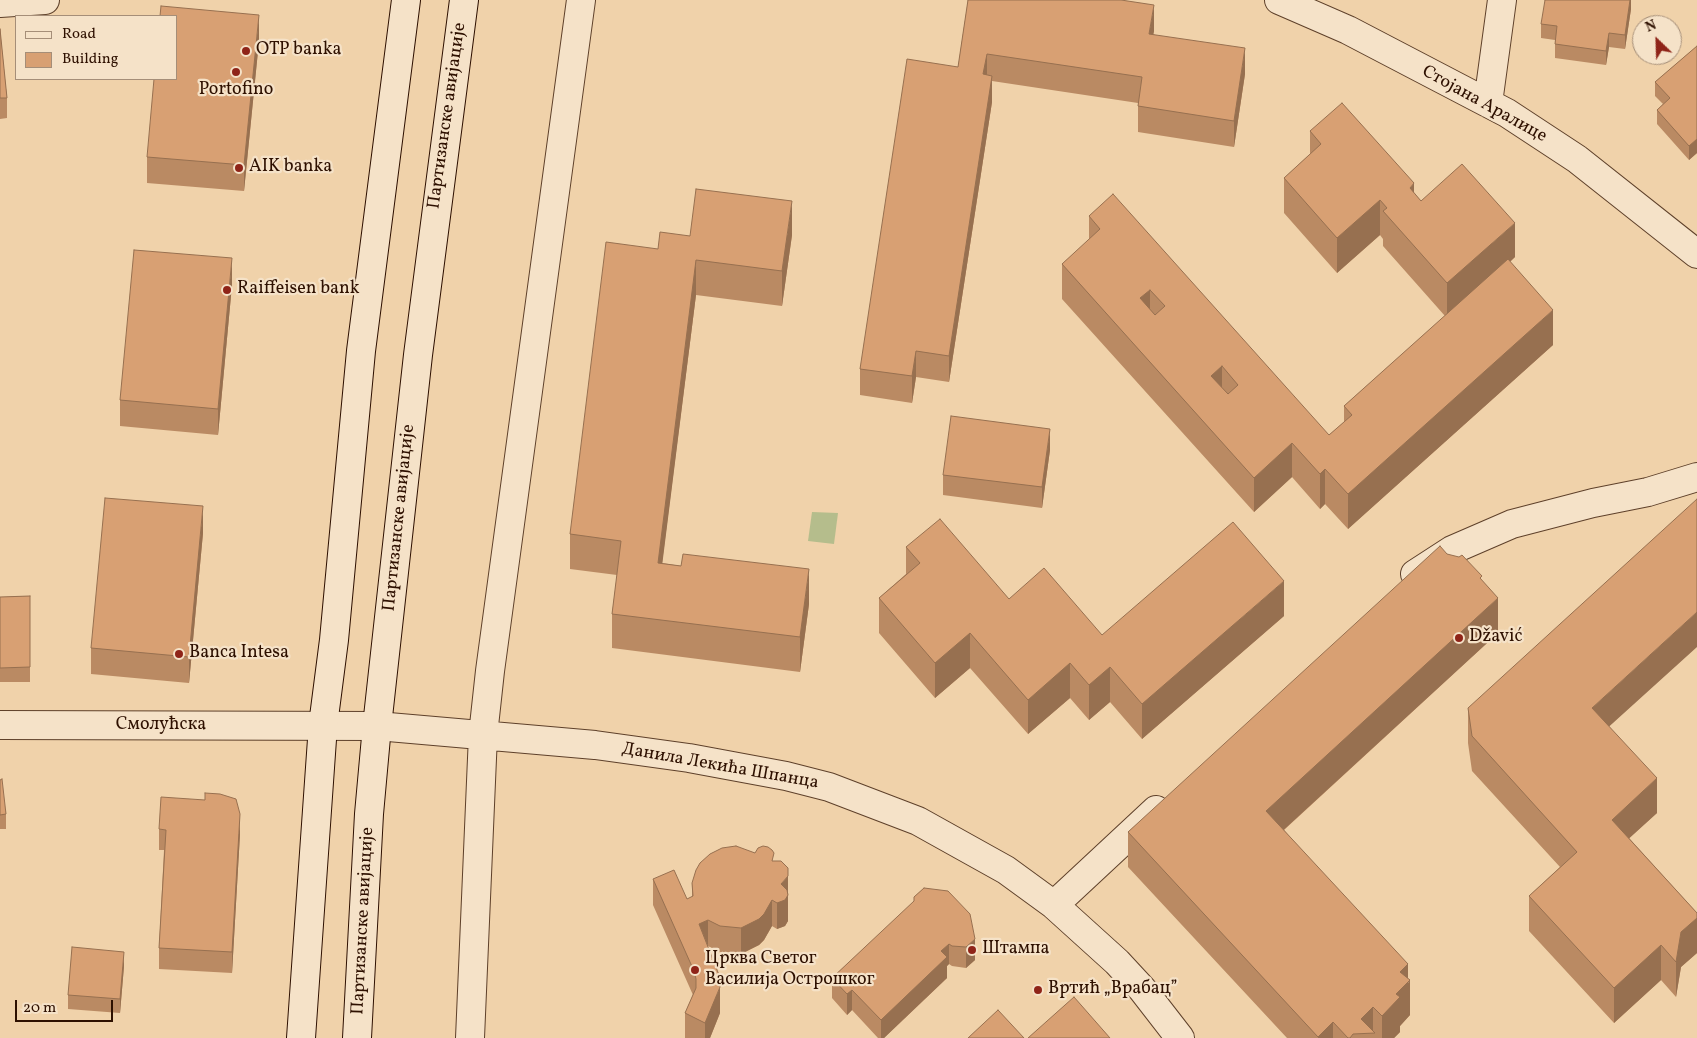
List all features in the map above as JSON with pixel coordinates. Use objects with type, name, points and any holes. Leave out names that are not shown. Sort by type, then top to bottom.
[{"type":"street","points":[[0,3],[44,0]]},
{"type":"street","points":[[301,1038],[323,726],[334,640],[361,351],[406,0]]},
{"type":"street","name":"Партизанске авијације","points":[[357,1038],[369,824],[377,726],[418,355],[464,0]]},
{"type":"street","points":[[470,1038],[483,735],[490,671],[581,0]]},
{"type":"street","name":"Стојана Аралице","points":[[1278,0],[1348,30],[1507,113],[1577,159],[1697,254]]},
{"type":"street","points":[[1488,103],[1502,0]]},
{"type":"street","points":[[1394,591],[1414,574],[1452,550],[1512,524],[1576,507],[1648,492],[1697,477]]},
{"type":"street","name":"Смолућска","points":[[0,726],[323,726]]},
{"type":"street","name":"Данила Лекића Шпанца","points":[[323,726],[377,726],[595,745],[689,758],[786,776],[829,787],[918,822],[1006,870],[1054,905],[1117,962],[1142,989],[1180,1038]]},
{"type":"street","points":[[1054,905],[1175,793]]},
{"type":"green space","points":[[812,512],[838,513],[834,544],[808,541]]},
{"type":"building","points":[[968,0],[1121,0],[1154,5],[1149,34],[1245,48],[1234,121],[1138,106],[1142,77],[987,54],[983,74],[992,76],[949,356],[916,351],[912,376],[860,369],[907,59],[958,67]]},
{"type":"building","points":[[1545,0],[1630,0],[1625,35],[1609,33],[1606,51],[1555,44],[1557,26],[1541,24]]},
{"type":"building","points":[[161,6],[259,15],[244,165],[147,157],[154,80],[178,80],[178,15],[160,15]]},
{"type":"building","points":[[0,29],[7,98],[0,98]]},
{"type":"building","points":[[1697,46],[1697,139],[1689,146],[1657,110],[1670,98],[1655,82],[1675,65],[1682,65],[1682,59]]},
{"type":"building","points":[[1342,103],[1414,183],[1410,188],[1421,201],[1462,164],[1515,223],[1447,283],[1383,211],[1387,208],[1380,200],[1337,238],[1284,178],[1321,144],[1310,131]]},
{"type":"building","points":[[696,189],[792,201],[782,271],[696,260],[658,563],[681,566],[683,554],[809,569],[800,637],[612,614],[621,541],[570,534],[606,242],[658,249],[660,232],[690,236]]},
{"type":"building","points":[[1113,194],[1329,435],[1352,415],[1344,406],[1508,259],[1553,310],[1348,494],[1325,469],[1320,474],[1292,443],[1254,478],[1062,264],[1100,229],[1089,216]],"holes":[[[1150,290],[1165,306],[1155,315],[1140,298]],[[1222,366],[1238,385],[1228,394],[1211,376]]]},
{"type":"building","points":[[134,250],[232,258],[218,409],[120,400]]},
{"type":"building","points":[[951,416],[1050,429],[1042,487],[943,475]]},
{"type":"building","points":[[105,498],[203,506],[189,657],[91,648]]},
{"type":"building","points":[[1697,499],[1697,612],[1592,708],[1657,778],[1612,820],[1697,913],[1697,918],[1681,932],[1676,962],[1661,945],[1614,988],[1529,896],[1577,852],[1472,736],[1468,708]]},
{"type":"building","points":[[940,519],[1009,599],[1044,568],[1102,635],[1233,522],[1284,581],[1142,704],[1110,667],[1089,685],[1070,663],[1028,700],[970,633],[935,663],[879,598],[920,563],[906,547]]},
{"type":"building","points":[[1440,546],[1447,554],[1459,557],[1462,555],[1482,576],[1480,578],[1498,598],[1266,811],[1408,964],[1400,972],[1410,980],[1396,994],[1400,997],[1382,1016],[1373,1007],[1361,1019],[1375,1033],[1353,1034],[1348,1038],[1333,1022],[1318,1037],[1128,832]]},
{"type":"building","points":[[30,596],[30,667],[0,668],[0,597]]},
{"type":"building","points":[[2,779],[6,814],[0,815],[0,780]]},
{"type":"building","points":[[205,793],[220,794],[236,799],[240,814],[232,952],[159,948],[166,830],[159,829],[161,797],[205,800]]},
{"type":"building","points":[[736,846],[755,853],[758,848],[763,846],[772,850],[774,853],[772,861],[781,861],[788,868],[788,876],[781,884],[787,890],[788,895],[785,900],[777,903],[772,900],[759,919],[741,928],[720,926],[708,920],[699,924],[719,975],[720,987],[705,1023],[685,1013],[696,988],[696,979],[653,879],[674,870],[687,899],[693,896],[692,883],[700,863],[710,854],[722,848]]},
{"type":"building","points":[[924,888],[948,891],[970,914],[975,939],[966,947],[949,944],[941,951],[947,957],[881,1020],[852,990],[847,994],[832,978],[914,901],[914,897]]},
{"type":"building","points":[[72,947],[124,952],[120,999],[68,995]]},
{"type":"building","points":[[1074,997],[1110,1038],[1028,1038]]},
{"type":"building","points":[[998,1010],[1024,1038],[968,1038]]},
{"type":"place","name":"OTP banka","points":[[246,51]]},
{"type":"place","name":"Portofino","points":[[236,72]]},
{"type":"place","name":"AIK banka","points":[[239,168]]},
{"type":"place","name":"Raiffeisen bank","points":[[227,290]]},
{"type":"place","name":"Džavić","points":[[1459,638]]},
{"type":"place","name":"Banca Intesa","points":[[179,654]]},
{"type":"place","name":"Штампа","points":[[972,950]]},
{"type":"place","name":"Црква Светог Василија Острошког","points":[[695,970]]},
{"type":"place","name":"Вртић „Врабац”","points":[[1038,990]]}]
